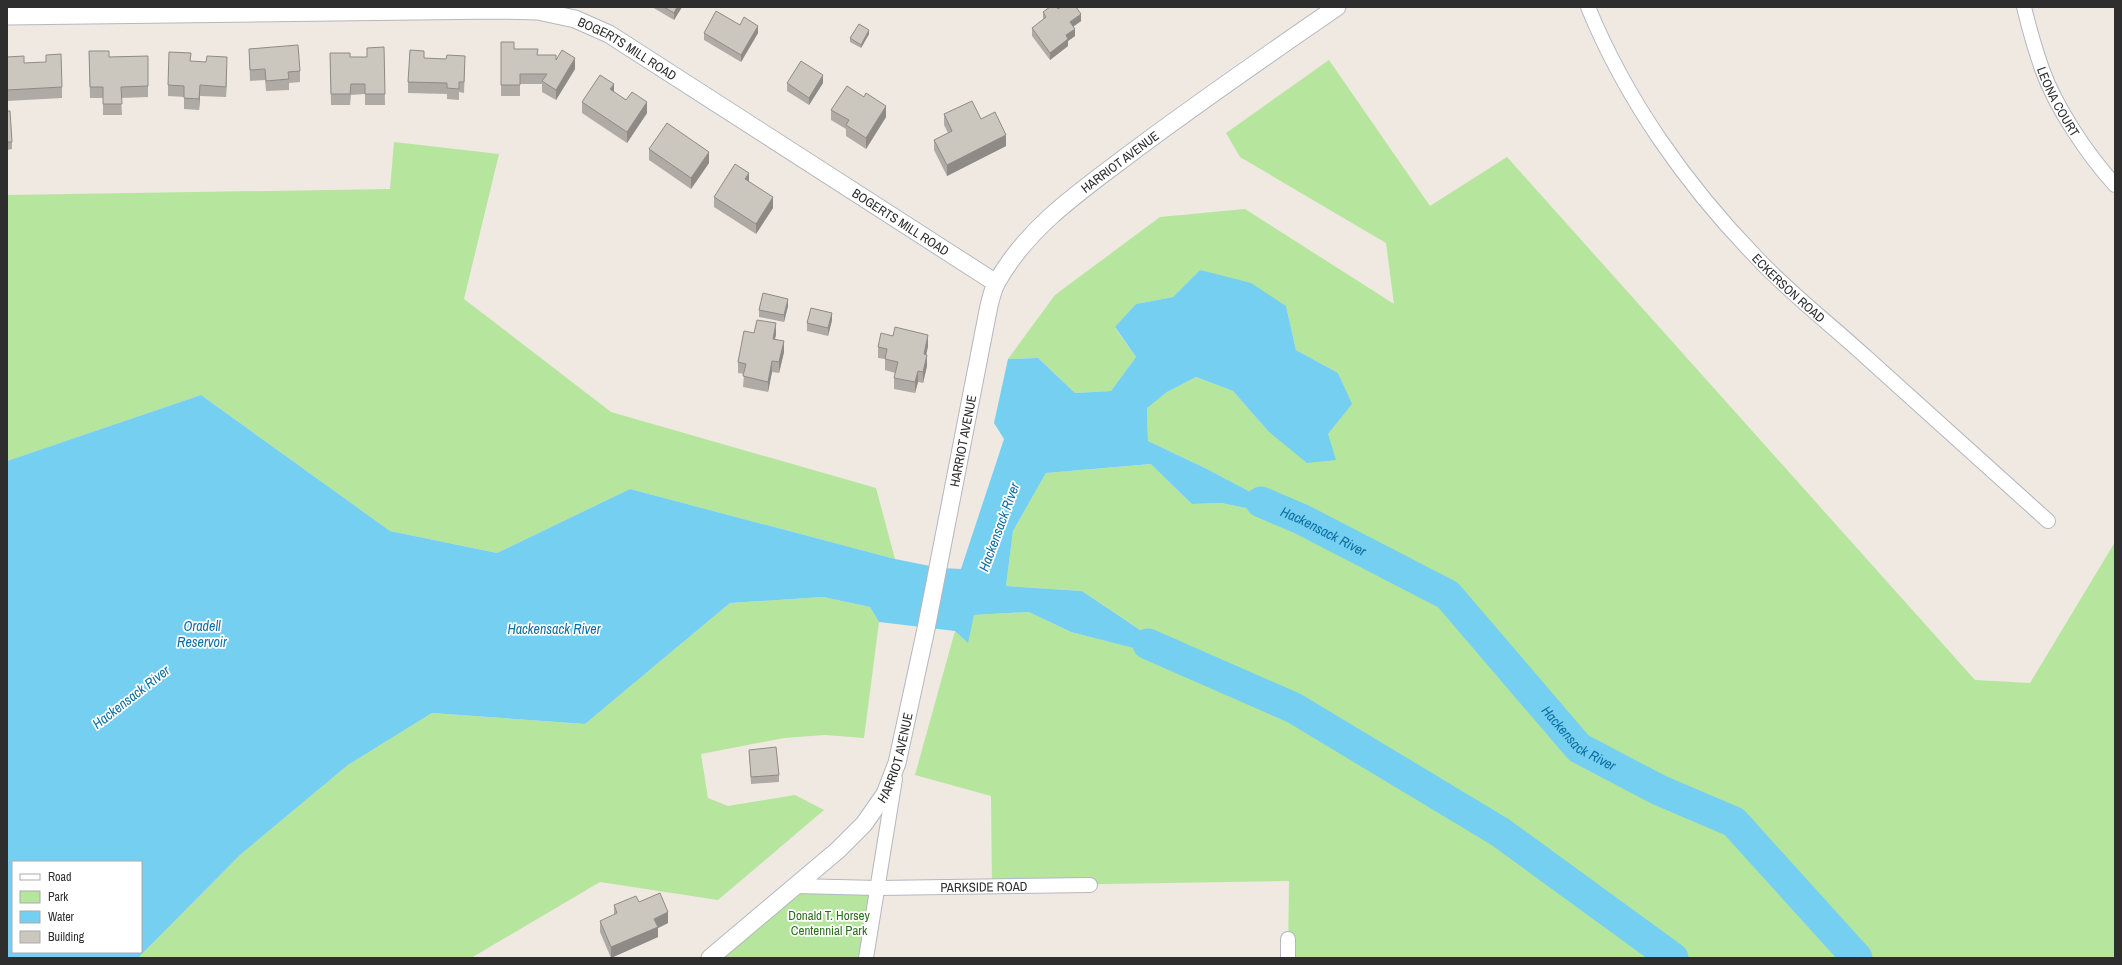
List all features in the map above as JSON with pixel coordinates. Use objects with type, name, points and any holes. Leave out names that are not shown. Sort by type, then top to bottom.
[{"type":"street","name":"HARRIOT AVENUE","points":[[710,958],[838,850],[864,824],[885,794],[897,763],[926,629],[985,326],[996,283],[1014,257],[1046,220],[1080,191],[1219,88],[1337,7]]},
{"type":"street","name":"ECKERSON ROAD","points":[[1588,7],[1619,71],[1649,122],[1682,170],[1718,216],[1758,259],[1800,300],[2048,521]]},
{"type":"street","name":"LEONA COURT","points":[[2024,7],[2042,70],[2061,108],[2084,145],[2115,185]]},
{"type":"street","name":"BOGERTS MILL ROAD","points":[[7,16],[499,9],[538,11],[575,19],[609,34],[996,283]]},
{"type":"street","points":[[866,958],[897,763]]},
{"type":"street","name":"PARKSIDE ROAD","points":[[795,886],[878,888],[1090,884]]},
{"type":"street","points":[[1288,939],[1288,958]]},
{"type":"green space","points":[[1329,60],[1430,206],[1507,157],[1975,680],[2030,683],[2115,542],[2115,958],[1288,958],[1289,881],[992,886],[991,796],[915,775],[955,631],[967,642],[974,615],[1029,612],[1071,632],[1187,661],[1082,591],[1006,586],[1013,531],[1046,473],[1152,464],[1192,504],[1221,503],[1299,518],[1205,468],[1148,441],[1147,407],[1167,392],[1196,377],[1233,391],[1268,431],[1328,434],[1351,404],[1338,373],[1296,350],[1286,306],[1200,270],[1173,297],[1136,304],[1115,328],[1136,357],[1111,391],[1075,393],[1038,358],[1008,359],[1055,295],[1160,217],[1245,209],[1394,304],[1386,243],[1240,157],[1226,133]]},
{"type":"green space","points":[[394,142],[499,154],[464,299],[611,412],[876,488],[895,559],[630,489],[497,553],[390,531],[201,395],[7,461],[7,195],[390,189]]},
{"type":"green space","points":[[823,597],[870,607],[879,622],[864,738],[825,735],[784,738],[701,754],[708,798],[728,806],[795,795],[824,810],[718,900],[600,882],[471,958],[138,958],[240,855],[348,765],[432,713],[585,724],[730,603]]},
{"type":"green space","name":"Donald T. Horsey Centennial Park","points":[[795,886],[878,888],[866,958],[710,958]]},
{"type":"water","name":"Oradell Reservoir","points":[[1200,270],[1251,283],[1286,306],[1296,350],[1338,373],[1352,404],[1328,434],[1336,460],[1307,463],[1268,431],[1233,391],[1196,377],[1167,392],[1147,408],[1148,441],[1205,468],[1301,519],[1221,503],[1192,504],[1151,464],[1046,473],[1013,531],[1006,586],[1082,591],[1188,662],[1071,632],[1029,612],[974,615],[968,643],[955,631],[879,622],[870,607],[823,597],[730,603],[585,724],[432,713],[348,765],[240,855],[138,958],[7,958],[7,461],[201,395],[390,531],[497,553],[630,489],[895,559],[940,568],[961,569],[1004,439],[994,423],[1008,359],[1038,358],[1075,393],[1111,391],[1136,357],[1115,327],[1136,304],[1173,297]]},
{"type":"building","points":[[664,7],[677,7],[674,13]]},
{"type":"building","points":[[1050,7],[1057,7],[1058,9],[1061,7],[1076,7],[1081,14],[1070,22],[1075,29],[1066,35],[1068,39],[1050,53],[1032,28],[1046,17],[1043,12]]},
{"type":"building","points":[[716,11],[740,25],[744,17],[758,26],[741,55],[704,33]]},
{"type":"building","points":[[859,24],[869,30],[861,45],[850,38]]},
{"type":"building","points":[[501,42],[514,42],[514,49],[538,49],[537,55],[556,55],[556,60],[562,50],[575,58],[556,90],[542,81],[547,74],[520,74],[520,85],[501,85]]},
{"type":"building","points":[[298,45],[300,71],[288,72],[289,79],[266,81],[265,69],[250,70],[249,49]]},
{"type":"building","points":[[384,47],[385,94],[365,94],[365,84],[351,84],[350,94],[331,94],[330,53],[350,53],[350,57],[367,57],[367,48]]},
{"type":"building","points":[[410,50],[424,51],[424,58],[446,59],[447,55],[465,56],[464,82],[459,82],[459,89],[447,88],[447,83],[408,82]]},
{"type":"building","points":[[89,51],[109,51],[109,57],[148,56],[148,86],[121,87],[122,104],[103,104],[103,87],[90,87]]},
{"type":"building","points":[[169,52],[191,53],[190,61],[206,62],[207,56],[227,57],[226,87],[200,85],[199,99],[184,98],[184,86],[168,85]]},
{"type":"building","points":[[61,54],[62,87],[7,90],[7,57],[24,56],[24,63],[46,62],[46,55]]},
{"type":"building","points":[[801,61],[823,75],[809,98],[787,83]]},
{"type":"building","points":[[600,75],[614,84],[610,89],[626,100],[632,92],[647,102],[627,132],[582,102]]},
{"type":"building","points":[[847,86],[864,97],[866,93],[886,106],[866,138],[846,125],[849,120],[831,110]]},
{"type":"building","points":[[972,101],[981,119],[995,112],[1006,135],[947,165],[934,140],[952,131],[944,114]]},
{"type":"building","points":[[7,111],[10,111],[12,142],[7,142]]},
{"type":"building","points":[[667,123],[709,152],[691,178],[649,149]]},
{"type":"building","points":[[735,164],[749,173],[745,179],[773,197],[756,224],[714,197]]},
{"type":"building","points":[[763,293],[788,299],[784,315],[759,310]]},
{"type":"building","points":[[811,308],[832,313],[828,328],[807,323]]},
{"type":"building","points":[[757,320],[776,323],[773,339],[784,341],[779,362],[772,361],[768,382],[743,376],[746,364],[738,362],[744,331],[754,333]]},
{"type":"building","points":[[895,327],[928,335],[924,354],[927,355],[923,372],[918,371],[915,382],[894,378],[898,362],[885,359],[887,349],[878,347],[881,333],[893,336]]},
{"type":"building","points":[[776,747],[779,775],[751,777],[749,750]]},
{"type":"building","points":[[660,893],[668,912],[654,919],[658,927],[611,947],[600,921],[617,913],[614,905],[636,896],[639,902]]},
{"type":"waterway","name":"Hackensack River","points":[[1261,502],[1301,519],[1448,595],[1579,748],[1659,790],[1734,822],[1857,958]]},
{"type":"waterway","points":[[1148,644],[1294,708],[1500,832],[1673,958]]}]
